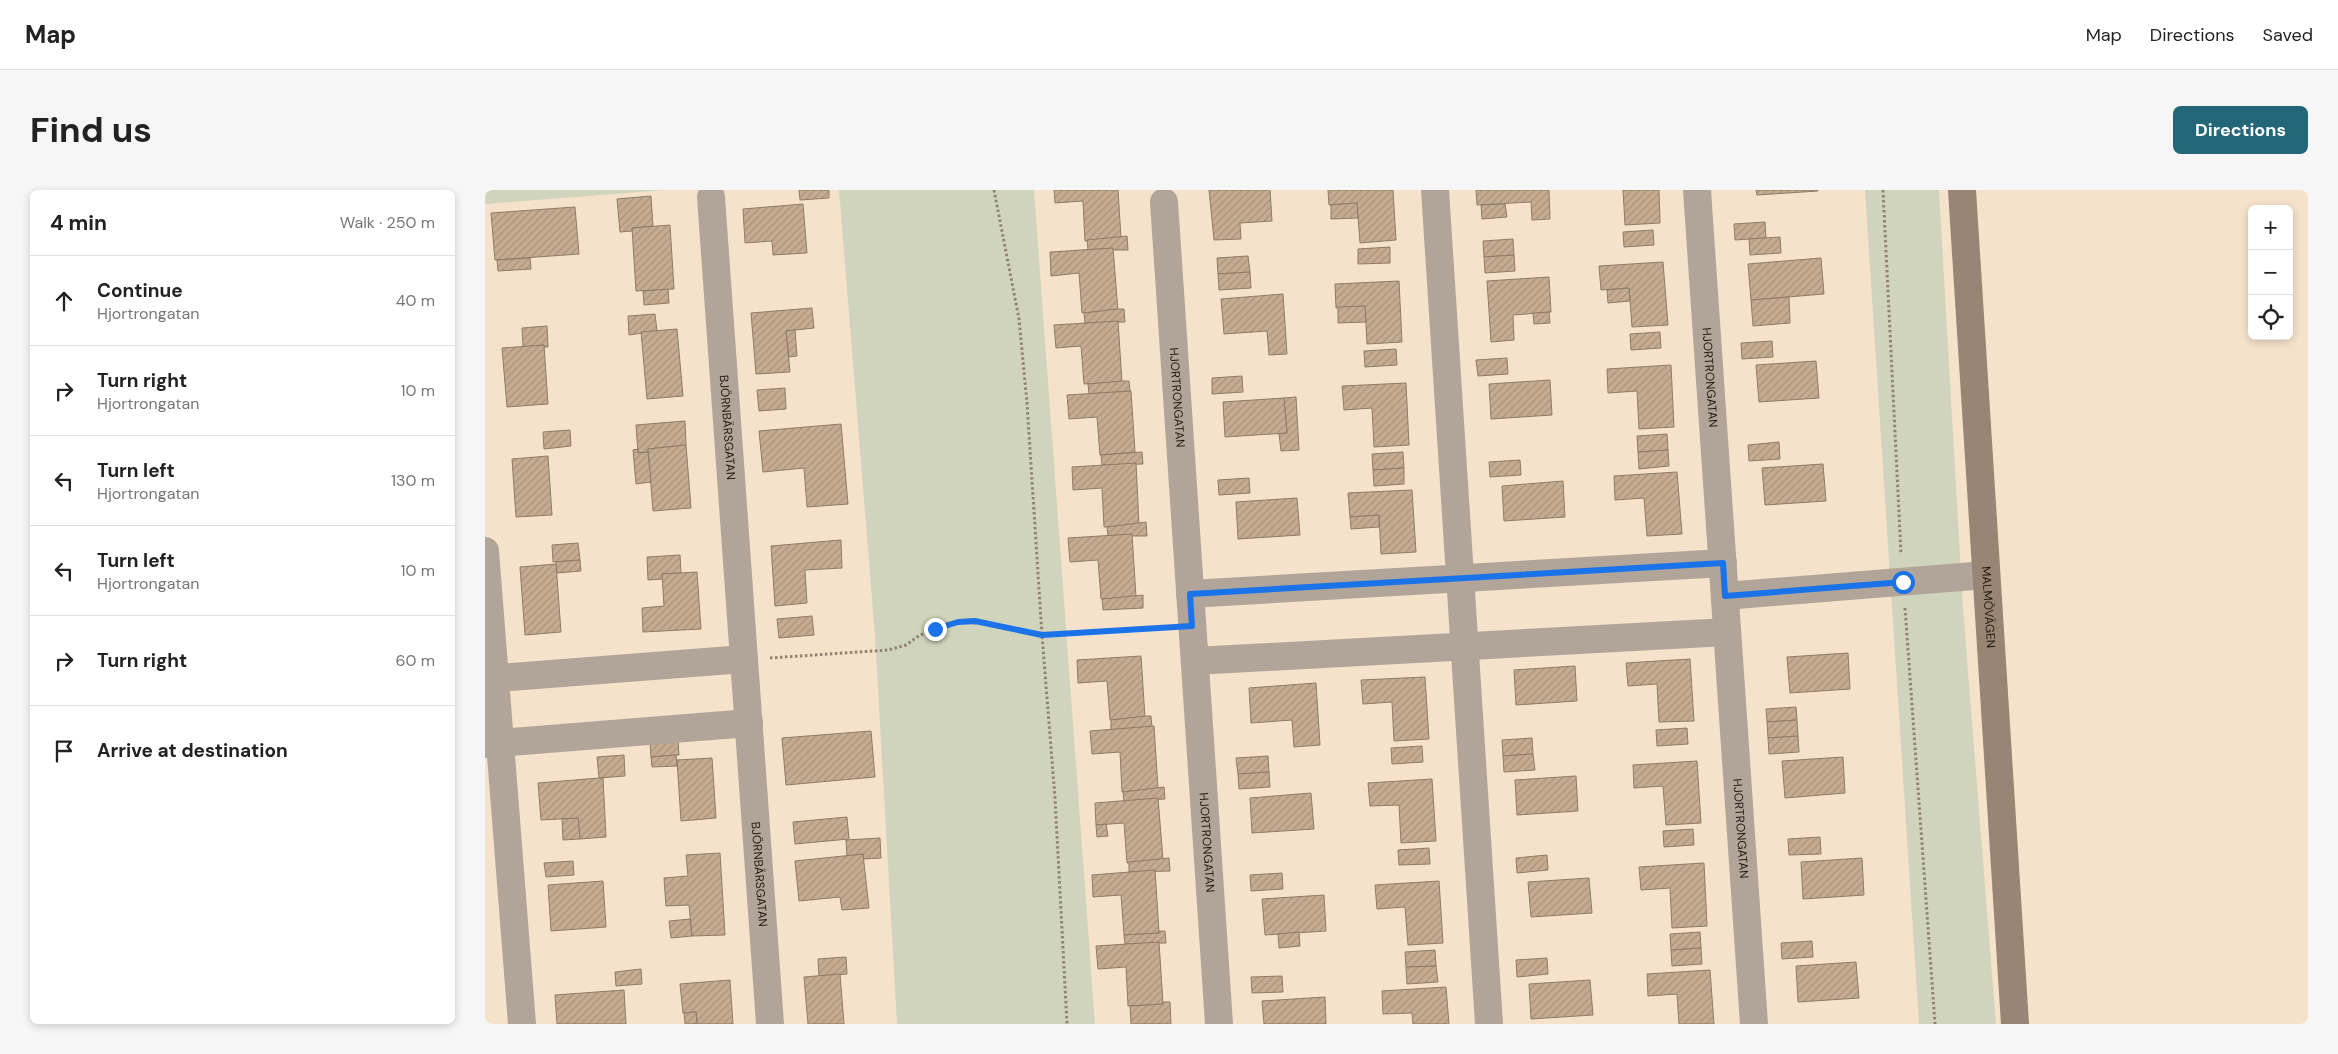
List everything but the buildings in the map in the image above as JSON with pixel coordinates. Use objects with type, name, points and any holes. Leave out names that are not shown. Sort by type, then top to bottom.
[{"type":"main road","name":"MALMÖVÄGEN","points":[[1962,190],[2015,1024]]},
{"type":"street","points":[[1435,190],[1489,1024]]},
{"type":"street","name":"HJORTRONGATAN","points":[[1697,190],[1753,1024]]},
{"type":"street","name":"BJÖRNBÄRSGATAN","points":[[711,197],[771,1024]]},
{"type":"street","name":"HJORTRONGATAN","points":[[1164,202],[1219,1024]]},
{"type":"street","points":[[485,551],[493,744],[522,1024]]},
{"type":"street","points":[[1190,594],[1723,563]]},
{"type":"street","points":[[1725,596],[1986,575]]},
{"type":"street","points":[[1195,661],[1727,632]]},
{"type":"street","points":[[490,679],[744,659]]},
{"type":"street","points":[[493,744],[749,723]]},
{"type":"path","points":[[995,190],[1020,328],[1028,412],[1042,635],[1055,798],[1067,1024]]},
{"type":"path","points":[[744,659],[888,650],[906,645],[920,635],[958,622],[990,624],[1042,635],[1192,626]]},
{"type":"green space","points":[[485,190],[665,190],[485,204]]},
{"type":"green space","points":[[839,190],[1034,190],[1095,1024],[897,1024],[875,636]]},
{"type":"green space","points":[[1865,190],[1939,190],[1963,608],[1996,1024],[1919,1024]]},
{"type":"route","points":[[935,629],[958,622],[975,621],[1042,635],[1192,626],[1190,594],[1723,563],[1725,596],[1903,582]]}]
